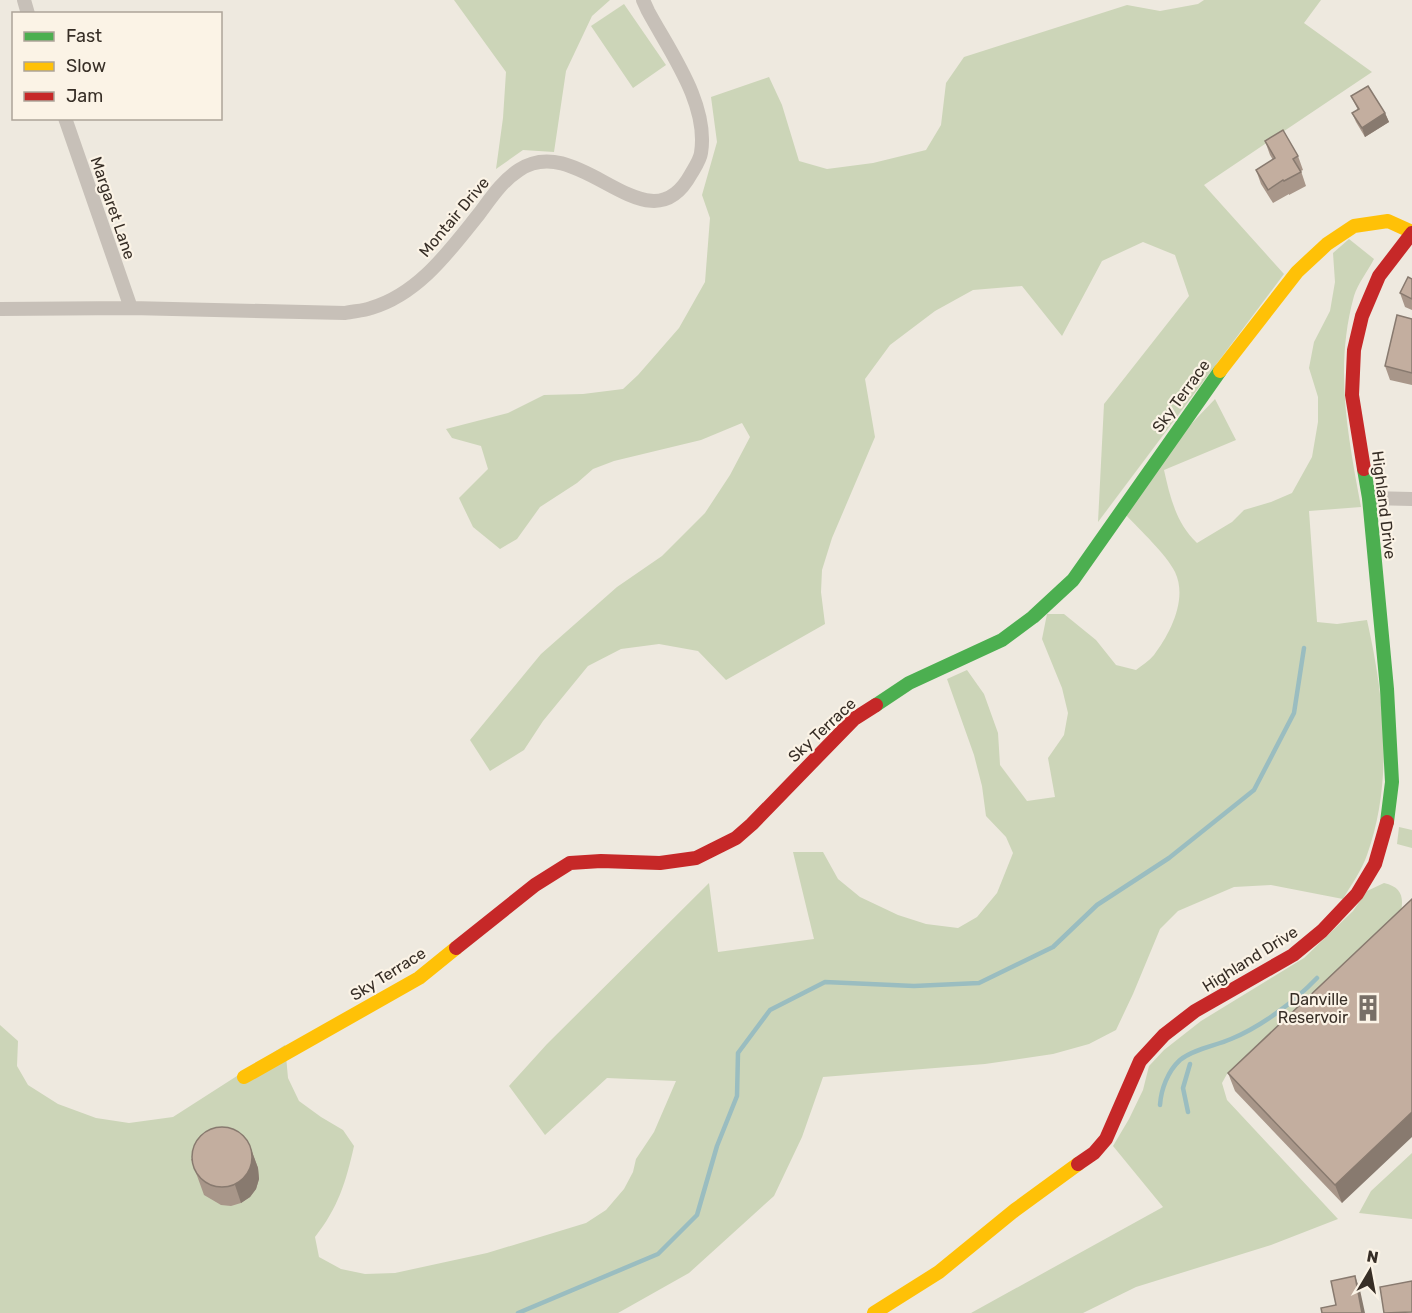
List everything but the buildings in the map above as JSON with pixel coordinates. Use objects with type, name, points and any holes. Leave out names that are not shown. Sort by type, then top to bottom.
[{"type":"street","name":"Montair Drive","points":[[0,309],[130,308],[345,313],[372,308],[400,295],[438,265],[508,178],[529,163],[552,160],[568,164],[631,196],[650,201],[667,199],[679,192],[701,156],[702,134],[695,98],[643,0]]},
{"type":"street","name":"Margaret Lane","points":[[66,120],[130,308]]},
{"type":"street","name":"Sky Terrace","points":[[244,1077],[419,978],[535,885],[570,863],[678,861],[696,858],[736,838],[854,719],[909,683],[1002,640],[1033,617],[1072,580],[1233,352],[1297,272],[1327,244],[1354,226],[1388,221],[1412,233]]},
{"type":"street","name":"Highland Drive","points":[[874,1313],[939,1272],[1015,1210],[1094,1153],[1106,1139],[1140,1061],[1164,1035],[1195,1011],[1293,955],[1322,931],[1356,894],[1375,864],[1387,825],[1392,782],[1387,689],[1369,498],[1352,395],[1354,350],[1362,316],[1379,276],[1412,233]]},
{"type":"street","points":[[1369,498],[1412,499]]},
{"type":"green space","points":[[454,0],[610,0],[592,16],[566,71],[554,152],[523,150],[496,169],[506,72]]},
{"type":"green space","points":[[1204,0],[1321,0],[1304,23],[1372,72],[1204,185],[1284,274],[1098,522],[1104,404],[1189,296],[1175,255],[1143,242],[1102,261],[1062,336],[1022,286],[973,290],[935,311],[890,345],[865,379],[875,437],[832,538],[822,570],[821,592],[825,624],[726,680],[698,651],[659,644],[621,649],[588,666],[543,721],[524,750],[490,771],[470,740],[541,654],[617,587],[662,556],[705,513],[730,475],[750,437],[742,423],[701,440],[614,461],[593,469],[577,483],[540,507],[517,539],[500,549],[473,527],[459,498],[488,469],[481,446],[452,438],[446,429],[508,413],[544,395],[583,394],[623,389],[679,328],[705,282],[710,218],[702,195],[717,142],[711,97],[769,77],[782,105],[799,161],[827,169],[873,163],[926,150],[941,125],[946,83],[964,57],[1127,5],[1160,11],[1198,4]]},
{"type":"green space","points":[[624,4],[666,65],[633,88],[591,26]]},
{"type":"green space","points":[[1349,239],[1374,259],[1354,296],[1345,349],[1345,402],[1361,507],[1309,511],[1317,622],[1337,624],[1367,620],[1378,678],[1384,738],[1381,797],[1375,826],[1367,855],[1343,899],[1271,885],[1234,887],[1178,911],[1160,929],[1116,1030],[1089,1044],[1053,1054],[985,1064],[823,1077],[802,1137],[774,1196],[689,1273],[618,1313],[0,1313],[0,1025],[18,1041],[17,1066],[28,1085],[58,1104],[96,1118],[129,1123],[173,1117],[285,1045],[288,1078],[299,1101],[343,1130],[354,1146],[340,1194],[330,1216],[315,1237],[319,1257],[341,1269],[365,1274],[395,1273],[487,1253],[586,1223],[606,1210],[624,1189],[633,1172],[636,1159],[654,1132],[676,1081],[607,1078],[545,1135],[509,1086],[547,1044],[709,883],[718,952],[814,939],[793,852],[823,852],[838,879],[860,897],[898,915],[926,924],[958,928],[977,917],[997,893],[1013,853],[1006,837],[986,816],[982,786],[974,755],[947,679],[967,670],[984,694],[998,733],[1000,765],[1027,801],[1055,797],[1048,758],[1064,735],[1068,713],[1062,688],[1042,639],[1047,614],[1064,614],[1096,640],[1116,665],[1136,670],[1154,655],[1166,637],[1175,616],[1178,605],[1178,582],[1166,558],[1126,515],[1175,441],[1215,399],[1236,440],[1164,470],[1175,509],[1190,535],[1197,543],[1232,522],[1244,510],[1292,493],[1312,457],[1318,422],[1318,397],[1309,368],[1314,342],[1330,311],[1335,282],[1333,253]]},
{"type":"green space","points":[[1399,827],[1412,830],[1412,848],[1397,844]]},
{"type":"green space","points":[[1384,883],[1394,887],[1400,893],[1401,912],[1240,1066],[1227,1074],[1222,1083],[1227,1100],[1338,1219],[1271,1245],[1136,1287],[1083,1313],[971,1313],[1163,1207],[1113,1146],[1143,1090],[1149,1066],[1164,1050],[1201,1021],[1304,958],[1353,911],[1367,891]]},
{"type":"green space","points":[[1412,1153],[1412,1219],[1359,1213],[1371,1191]]},
{"type":"waterway","points":[[518,1313],[658,1254],[697,1215],[717,1146],[737,1096],[738,1053],[770,1010],[825,982],[914,986],[979,983],[1053,947],[1097,905],[1169,858],[1254,790],[1294,713],[1304,648]]},
{"type":"waterway","points":[[1160,1105],[1166,1081],[1180,1060],[1192,1053],[1231,1039],[1266,1020],[1298,996],[1317,978]]},
{"type":"waterway","points":[[1188,1112],[1183,1088],[1190,1064]]},
{"type":"traffic: fast","points":[[876,705],[909,683],[1002,640],[1033,617],[1073,580],[1220,371]]},
{"type":"traffic: fast","points":[[1364,469],[1369,498],[1387,689],[1392,782],[1387,822]]},
{"type":"traffic: slow","points":[[1220,371],[1297,272],[1327,244],[1354,226],[1388,221],[1412,232]]},
{"type":"traffic: slow","points":[[244,1077],[419,978],[456,948]]},
{"type":"traffic: slow","points":[[874,1313],[939,1272],[1015,1210],[1078,1164]]},
{"type":"traffic: jam","points":[[1364,469],[1352,395],[1354,350],[1362,316],[1379,276],[1412,233]]},
{"type":"traffic: jam","points":[[456,948],[535,885],[570,863],[601,861],[660,863],[696,858],[736,838],[854,719],[876,705]]},
{"type":"traffic: jam","points":[[1078,1164],[1094,1153],[1106,1139],[1140,1061],[1164,1035],[1195,1011],[1293,955],[1322,931],[1357,894],[1375,864],[1387,822]]},
{"type":"place","name":"Danville Reservoir","points":[[1368,1008]]}]
